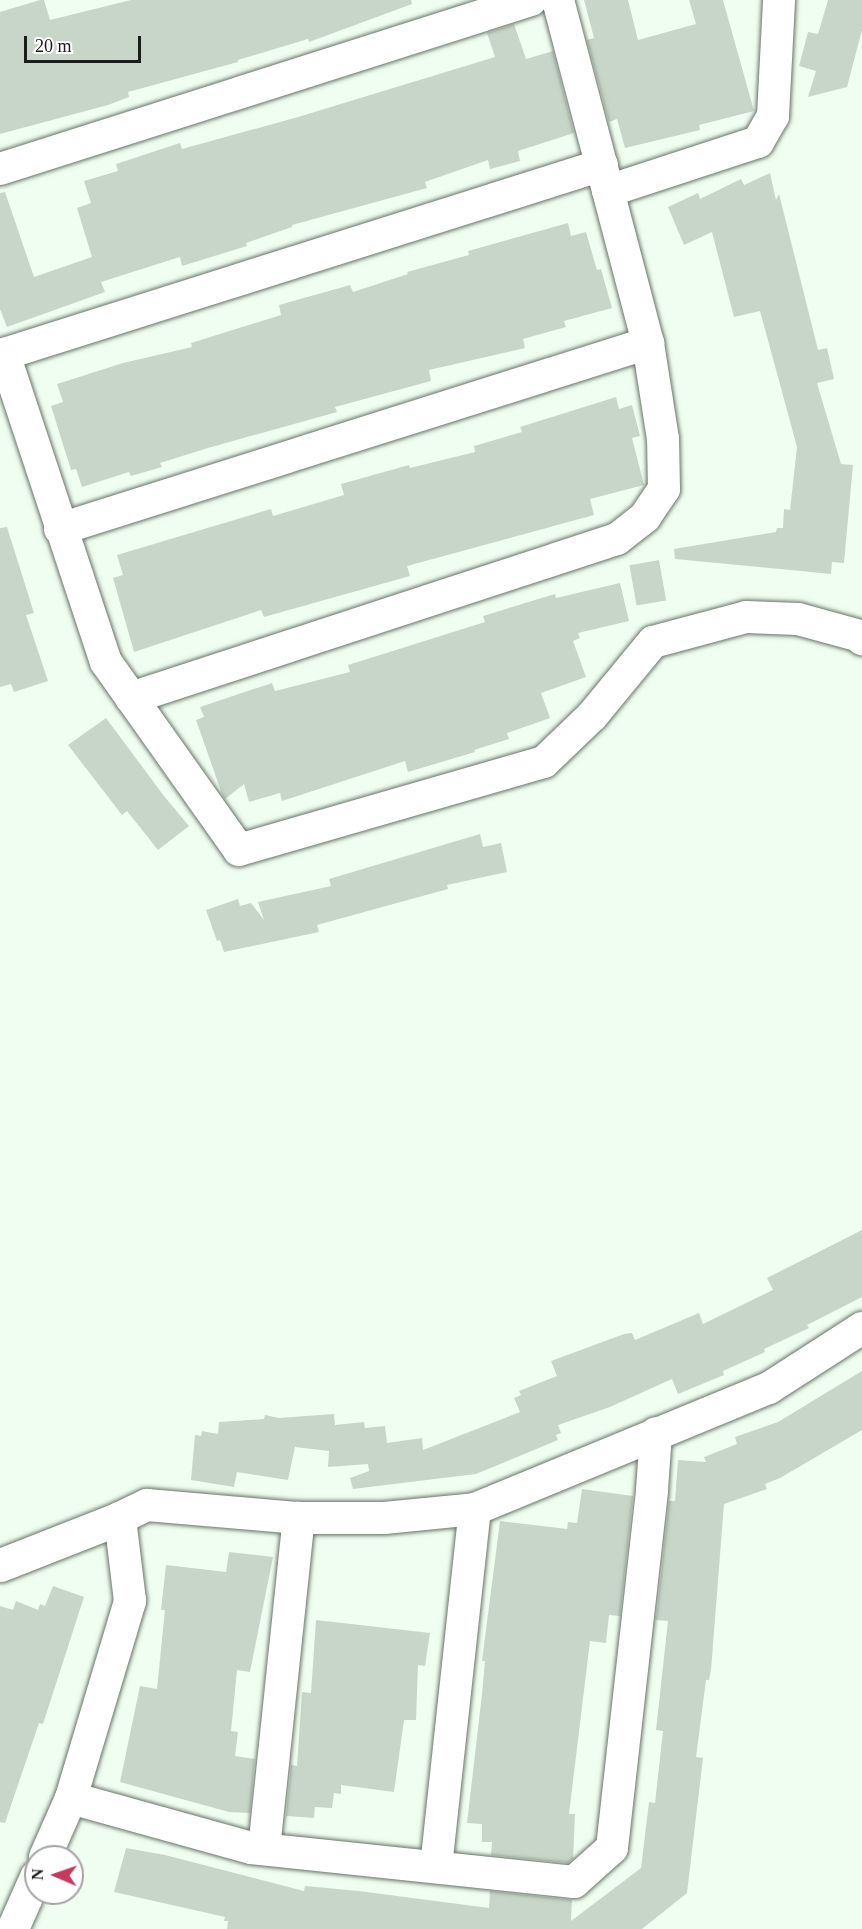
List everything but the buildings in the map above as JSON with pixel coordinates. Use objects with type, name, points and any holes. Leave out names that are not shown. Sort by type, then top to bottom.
[{"type":"street","points":[[0,170],[531,0]]},
{"type":"street","points":[[131,698],[616,539],[645,517],[664,489],[663,439],[648,343],[558,0]]},
{"type":"street","points":[[779,0],[773,116],[758,142],[605,178],[4,354],[60,529],[106,662],[239,850],[544,762],[591,716],[653,642],[746,617],[798,619],[861,632]]},
{"type":"street","points":[[60,529],[648,343]]},
{"type":"street","points":[[0,1565],[120,1518],[147,1505],[300,1518],[384,1518],[474,1509],[770,1388],[862,1328]]},
{"type":"street","points":[[71,1798],[251,1848],[574,1882],[612,1848],[652,1490],[656,1433]]},
{"type":"street","points":[[436,1867],[474,1509]]},
{"type":"street","points":[[50,1845],[71,1798],[130,1600],[120,1518]]},
{"type":"street","points":[[264,1849],[300,1518]]},
{"type":"street","points":[[13,1929],[24,1904]]}]
